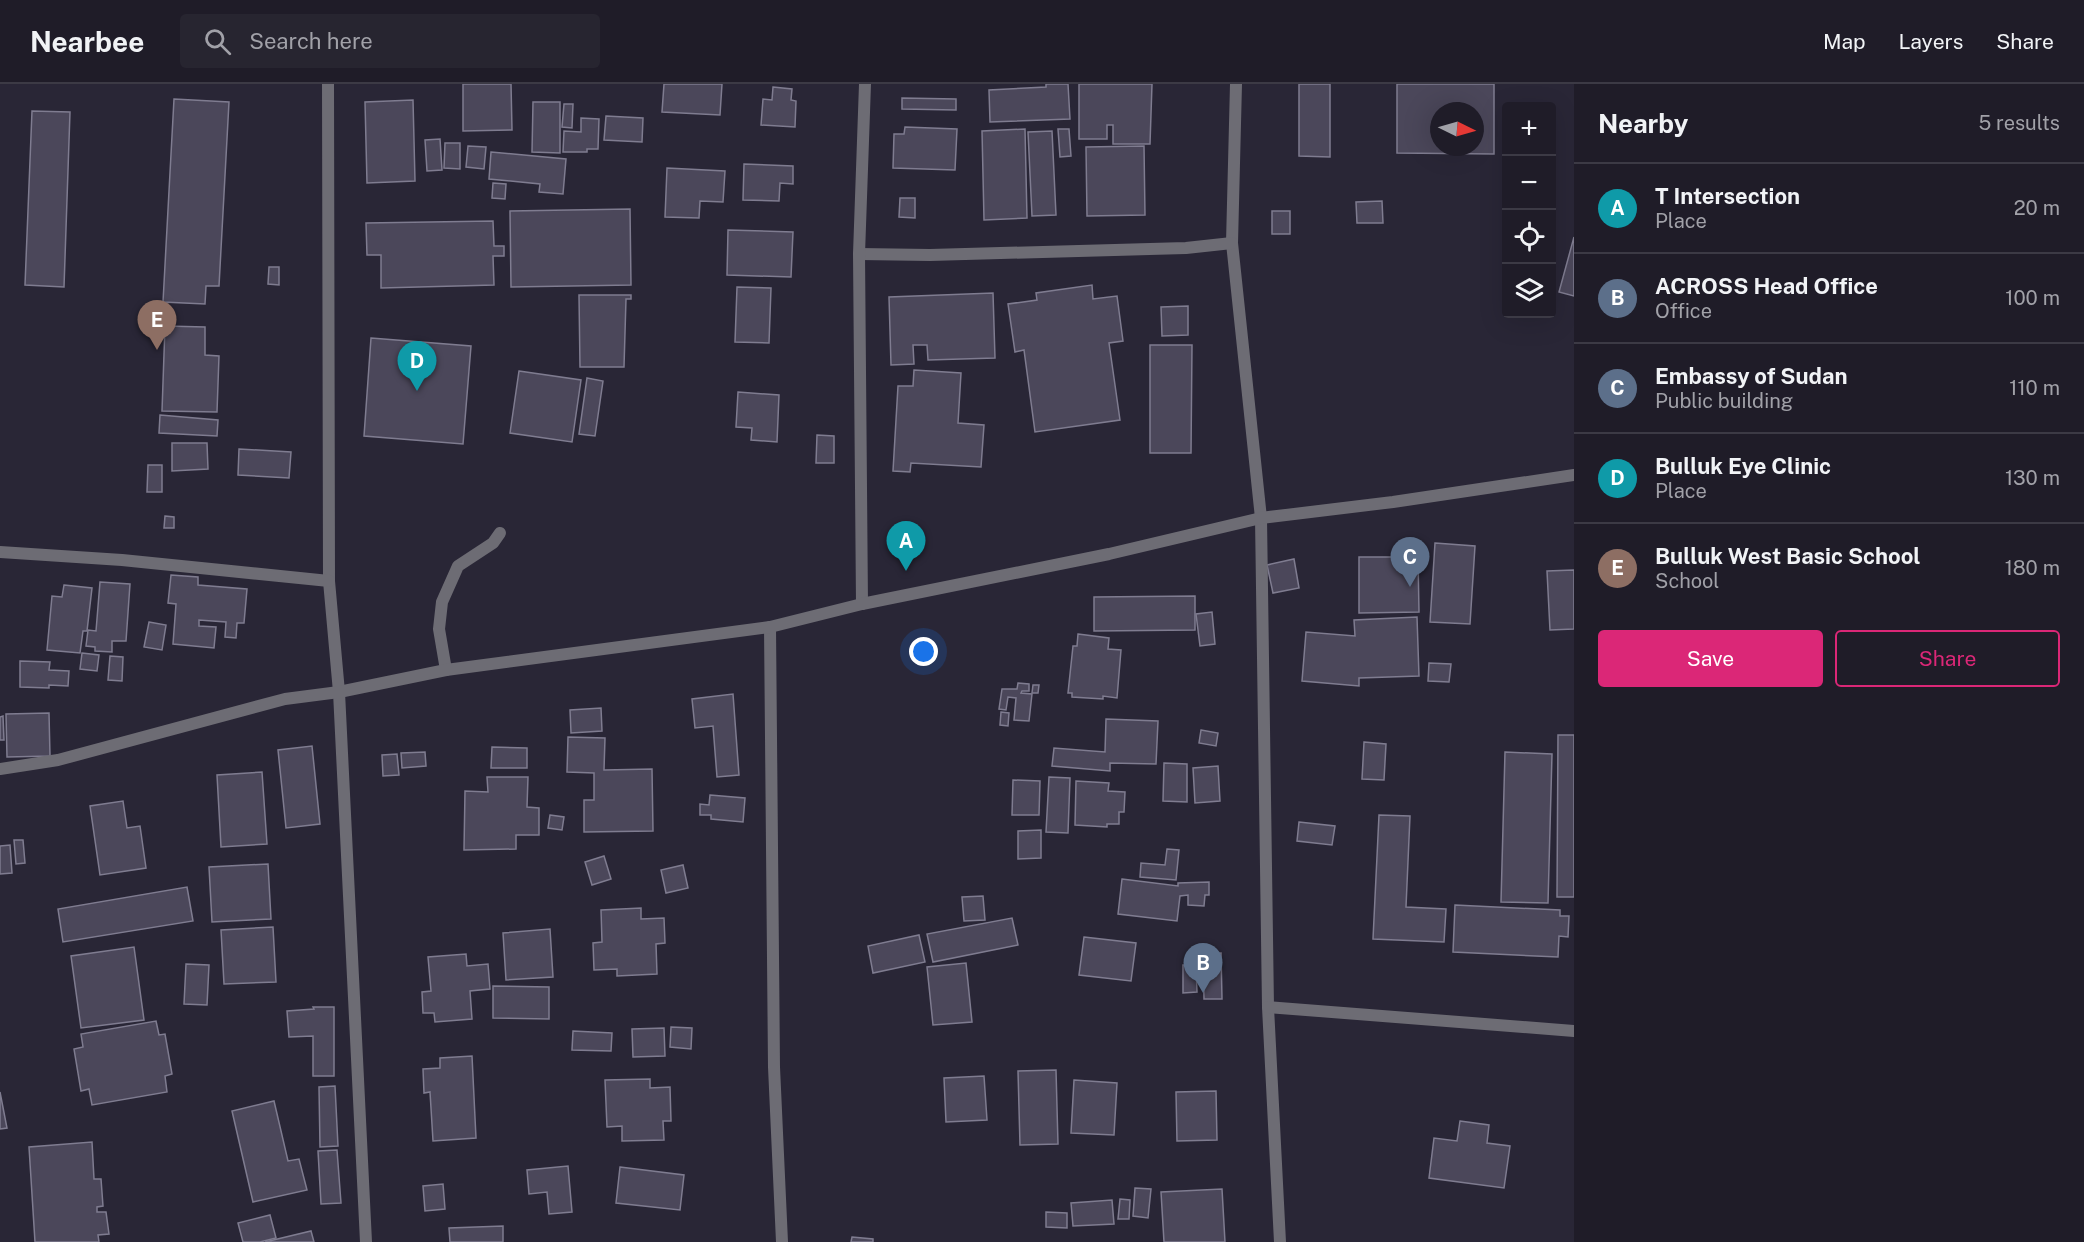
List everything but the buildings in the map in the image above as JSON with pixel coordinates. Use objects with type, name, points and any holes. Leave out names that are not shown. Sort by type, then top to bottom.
[{"type":"street","points":[[328,84],[330,581],[339,692],[366,1242]]},
{"type":"street","points":[[862,604],[860,254],[865,84]]},
{"type":"street","points":[[1236,84],[1232,243],[1261,518],[1268,1007],[1280,1242]]},
{"type":"street","points":[[860,254],[930,255],[1186,249],[1232,243]]},
{"type":"street","points":[[0,769],[58,760],[285,699],[339,692],[446,670],[770,627],[862,604],[1109,554],[1261,518],[1393,502],[1574,475]]},
{"type":"street","points":[[446,670],[439,629],[442,602],[458,566],[493,543],[500,532]]},
{"type":"street","points":[[0,552],[122,560],[330,581]]},
{"type":"street","points":[[770,627],[774,1067],[782,1242]]},
{"type":"street","points":[[1268,1007],[1574,1031]]},
{"type":"place","name":"Bulluk West Basic School","points":[[157,350]]},
{"type":"place","name":"Bulluk Eye Clinic","points":[[417,391]]},
{"type":"place","name":"T Intersection","points":[[906,571]]},
{"type":"place","name":"Embassy of Sudan","points":[[1410,587]]},
{"type":"place","name":"ACROSS Head Office","points":[[1203,993]]}]
